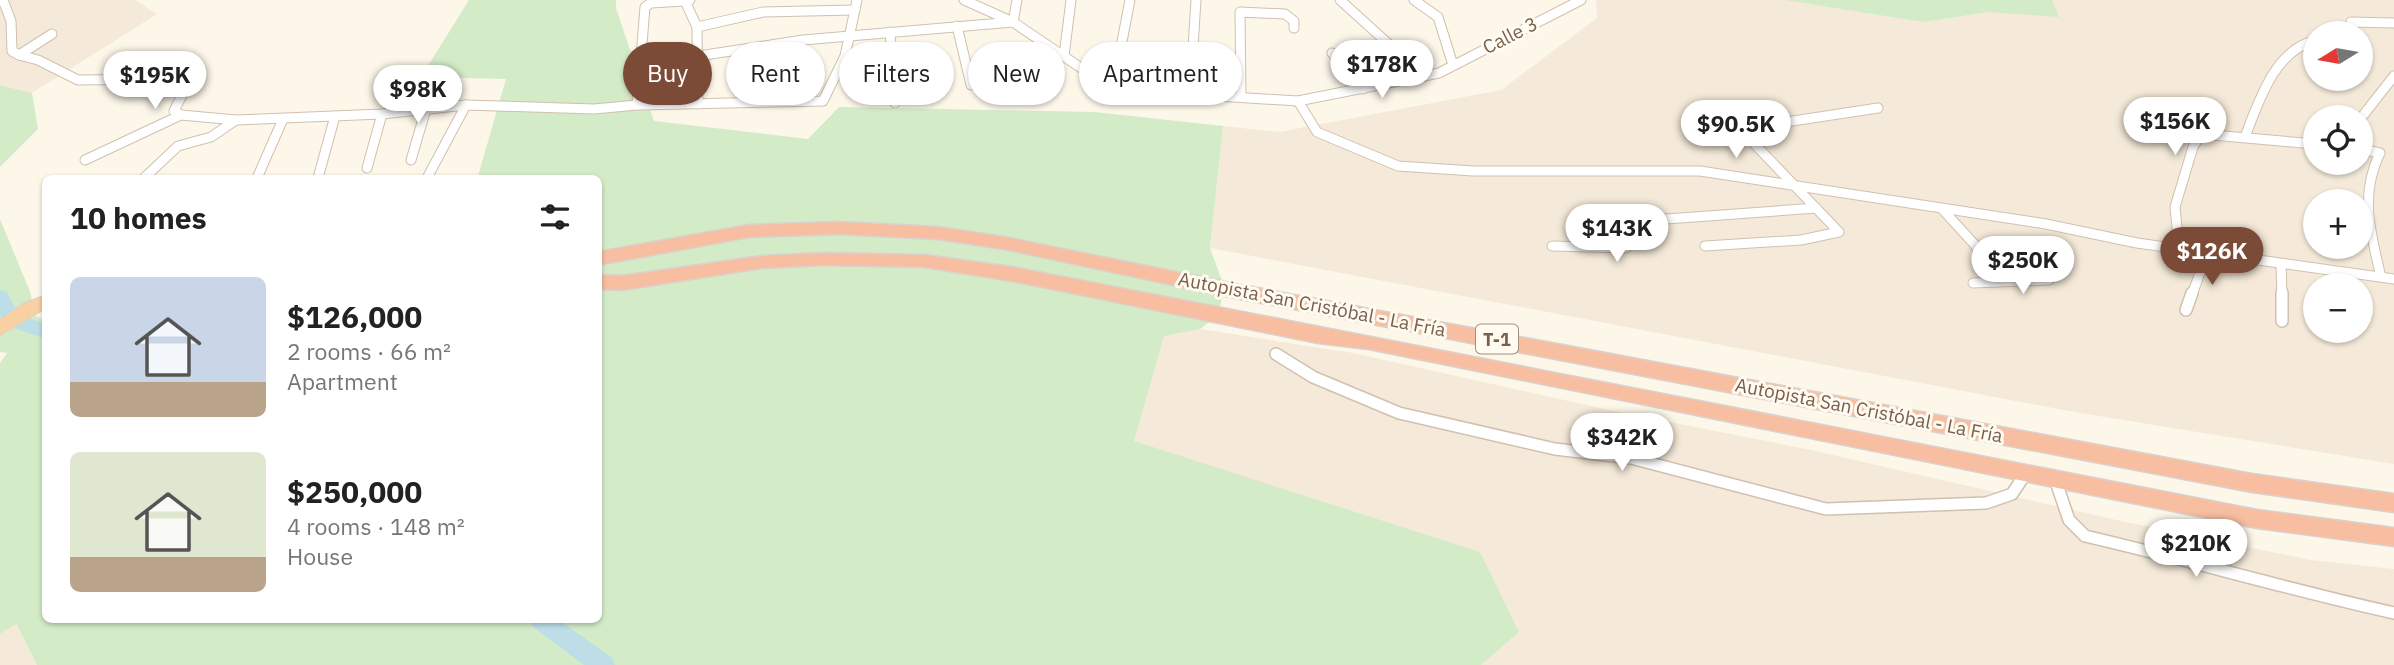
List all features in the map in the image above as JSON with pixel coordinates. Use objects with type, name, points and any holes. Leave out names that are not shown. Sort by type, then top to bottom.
[{"type":"highway","name":"Autopista San Cristóbal - La Fría","points":[[602,258],[750,231],[839,228],[937,233],[1004,243],[1239,292],[2239,480],[2394,503]]},
{"type":"highway","name":"Autopista San Cristóbal - La Fría","points":[[602,282],[622,283],[762,262],[824,259],[955,265],[1318,336],[1369,342],[2257,519],[2394,537]]},
{"type":"highway","points":[[8,323],[42,303]]},
{"type":"street","points":[[3,0],[11,21],[12,51],[19,55],[40,58],[64,76],[78,80],[179,79],[186,87],[174,111],[181,115],[236,120],[283,119],[382,114],[466,105],[594,110],[630,105]]},
{"type":"street","points":[[712,104],[823,101],[851,36],[857,0]]},
{"type":"street","name":"Calle 3","points":[[964,0],[1013,22],[1043,42]]},
{"type":"street","points":[[712,54],[851,36],[1013,22],[1017,0]]},
{"type":"street","points":[[1065,48],[1071,0]]},
{"type":"street","points":[[1122,42],[1130,0]]},
{"type":"street","points":[[1193,42],[1196,0]]},
{"type":"street","points":[[1340,0],[1424,76]]},
{"type":"street","points":[[1414,0],[1438,17],[1453,65]]},
{"type":"street","name":"Calle 3","points":[[1242,95],[1298,101],[1424,76],[1453,65],[1581,0]]},
{"type":"street","points":[[642,42],[645,7],[651,3],[688,1],[697,27],[698,42]]},
{"type":"street","points":[[697,27],[764,12],[855,10]]},
{"type":"street","points":[[1240,42],[1240,12],[1285,14],[1294,21],[1294,28]]},
{"type":"street","points":[[2373,23],[2394,23]]},
{"type":"street","points":[[957,26],[968,72]]},
{"type":"street","points":[[890,32],[891,42]]},
{"type":"street","points":[[19,55],[52,34]]},
{"type":"street","points":[[2245,137],[2283,62],[2295,47],[2303,45]]},
{"type":"street","points":[[1332,53],[1363,89]]},
{"type":"street","points":[[2371,105],[2394,76]]},
{"type":"street","points":[[1298,101],[1317,132],[1398,166],[1473,171],[1679,170],[1795,183],[2207,253],[2394,279]]},
{"type":"street","points":[[429,175],[466,105]]},
{"type":"street","points":[[1705,246],[1801,240],[1839,232],[1795,183],[1740,129],[1878,108]]},
{"type":"street","points":[[411,160],[426,109]]},
{"type":"street","points":[[367,168],[382,114]]},
{"type":"street","points":[[85,160],[181,115]]},
{"type":"street","points":[[319,175],[335,116]]},
{"type":"street","points":[[258,175],[283,119]]},
{"type":"street","points":[[147,175],[178,146],[211,137],[236,120]]},
{"type":"street","points":[[2179,248],[2175,207],[2196,140],[2201,134],[2303,143]]},
{"type":"street","points":[[2373,152],[2380,153],[2373,165]]},
{"type":"street","points":[[2370,175],[2365,206],[2381,277]]},
{"type":"street","points":[[1552,246],[1626,248],[1639,233],[1639,221],[1816,208]]},
{"type":"street","points":[[1943,210],[1975,245],[1996,282]]},
{"type":"street","points":[[2186,310],[2207,253]]},
{"type":"street","points":[[2281,264],[2282,321]]},
{"type":"street","points":[[1973,283],[2049,280]]},
{"type":"street","points":[[1276,354],[1313,377],[1399,412],[1555,449],[1630,458],[1826,509],[1986,503],[2012,494],[2026,473]]},
{"type":"street","points":[[2055,479],[2068,520],[2085,536],[2221,568],[2294,592],[2394,613]]},
{"type":"shaded area","points":[[0,0],[135,0],[157,14],[32,93],[0,85]]},
{"type":"shaded area","points":[[1596,0],[2394,0],[2394,464],[2074,412],[1210,248],[1223,126],[1279,132],[1501,90],[1597,18]]},
{"type":"shaded area","points":[[1200,329],[1353,353],[2311,560],[2394,569],[2394,665],[1481,665],[1519,632],[1134,441],[1164,335]]},
{"type":"shaded area","points":[[15,623],[37,665],[0,665],[0,634]]},
{"type":"green space","points":[[469,0],[616,0],[616,8],[627,42],[623,42],[623,105],[649,105],[654,121],[808,139],[839,107],[1095,112],[1223,126],[1210,248],[1225,289],[1217,316],[1200,329],[1164,336],[1134,441],[1480,552],[1519,632],[1481,665],[37,665],[16,624],[0,634],[0,363],[7,353],[0,352],[0,219],[31,294],[33,314],[42,319],[42,623],[602,623],[602,175],[478,175],[506,79],[421,77]]},
{"type":"green space","points":[[1785,0],[2052,0],[2059,17],[1988,12],[1923,22]]},
{"type":"green space","points":[[0,85],[32,93],[38,129],[0,167]]},
{"type":"waterway","points":[[0,297],[12,320],[42,331]]},
{"type":"waterway","points":[[545,623],[603,665]]}]
